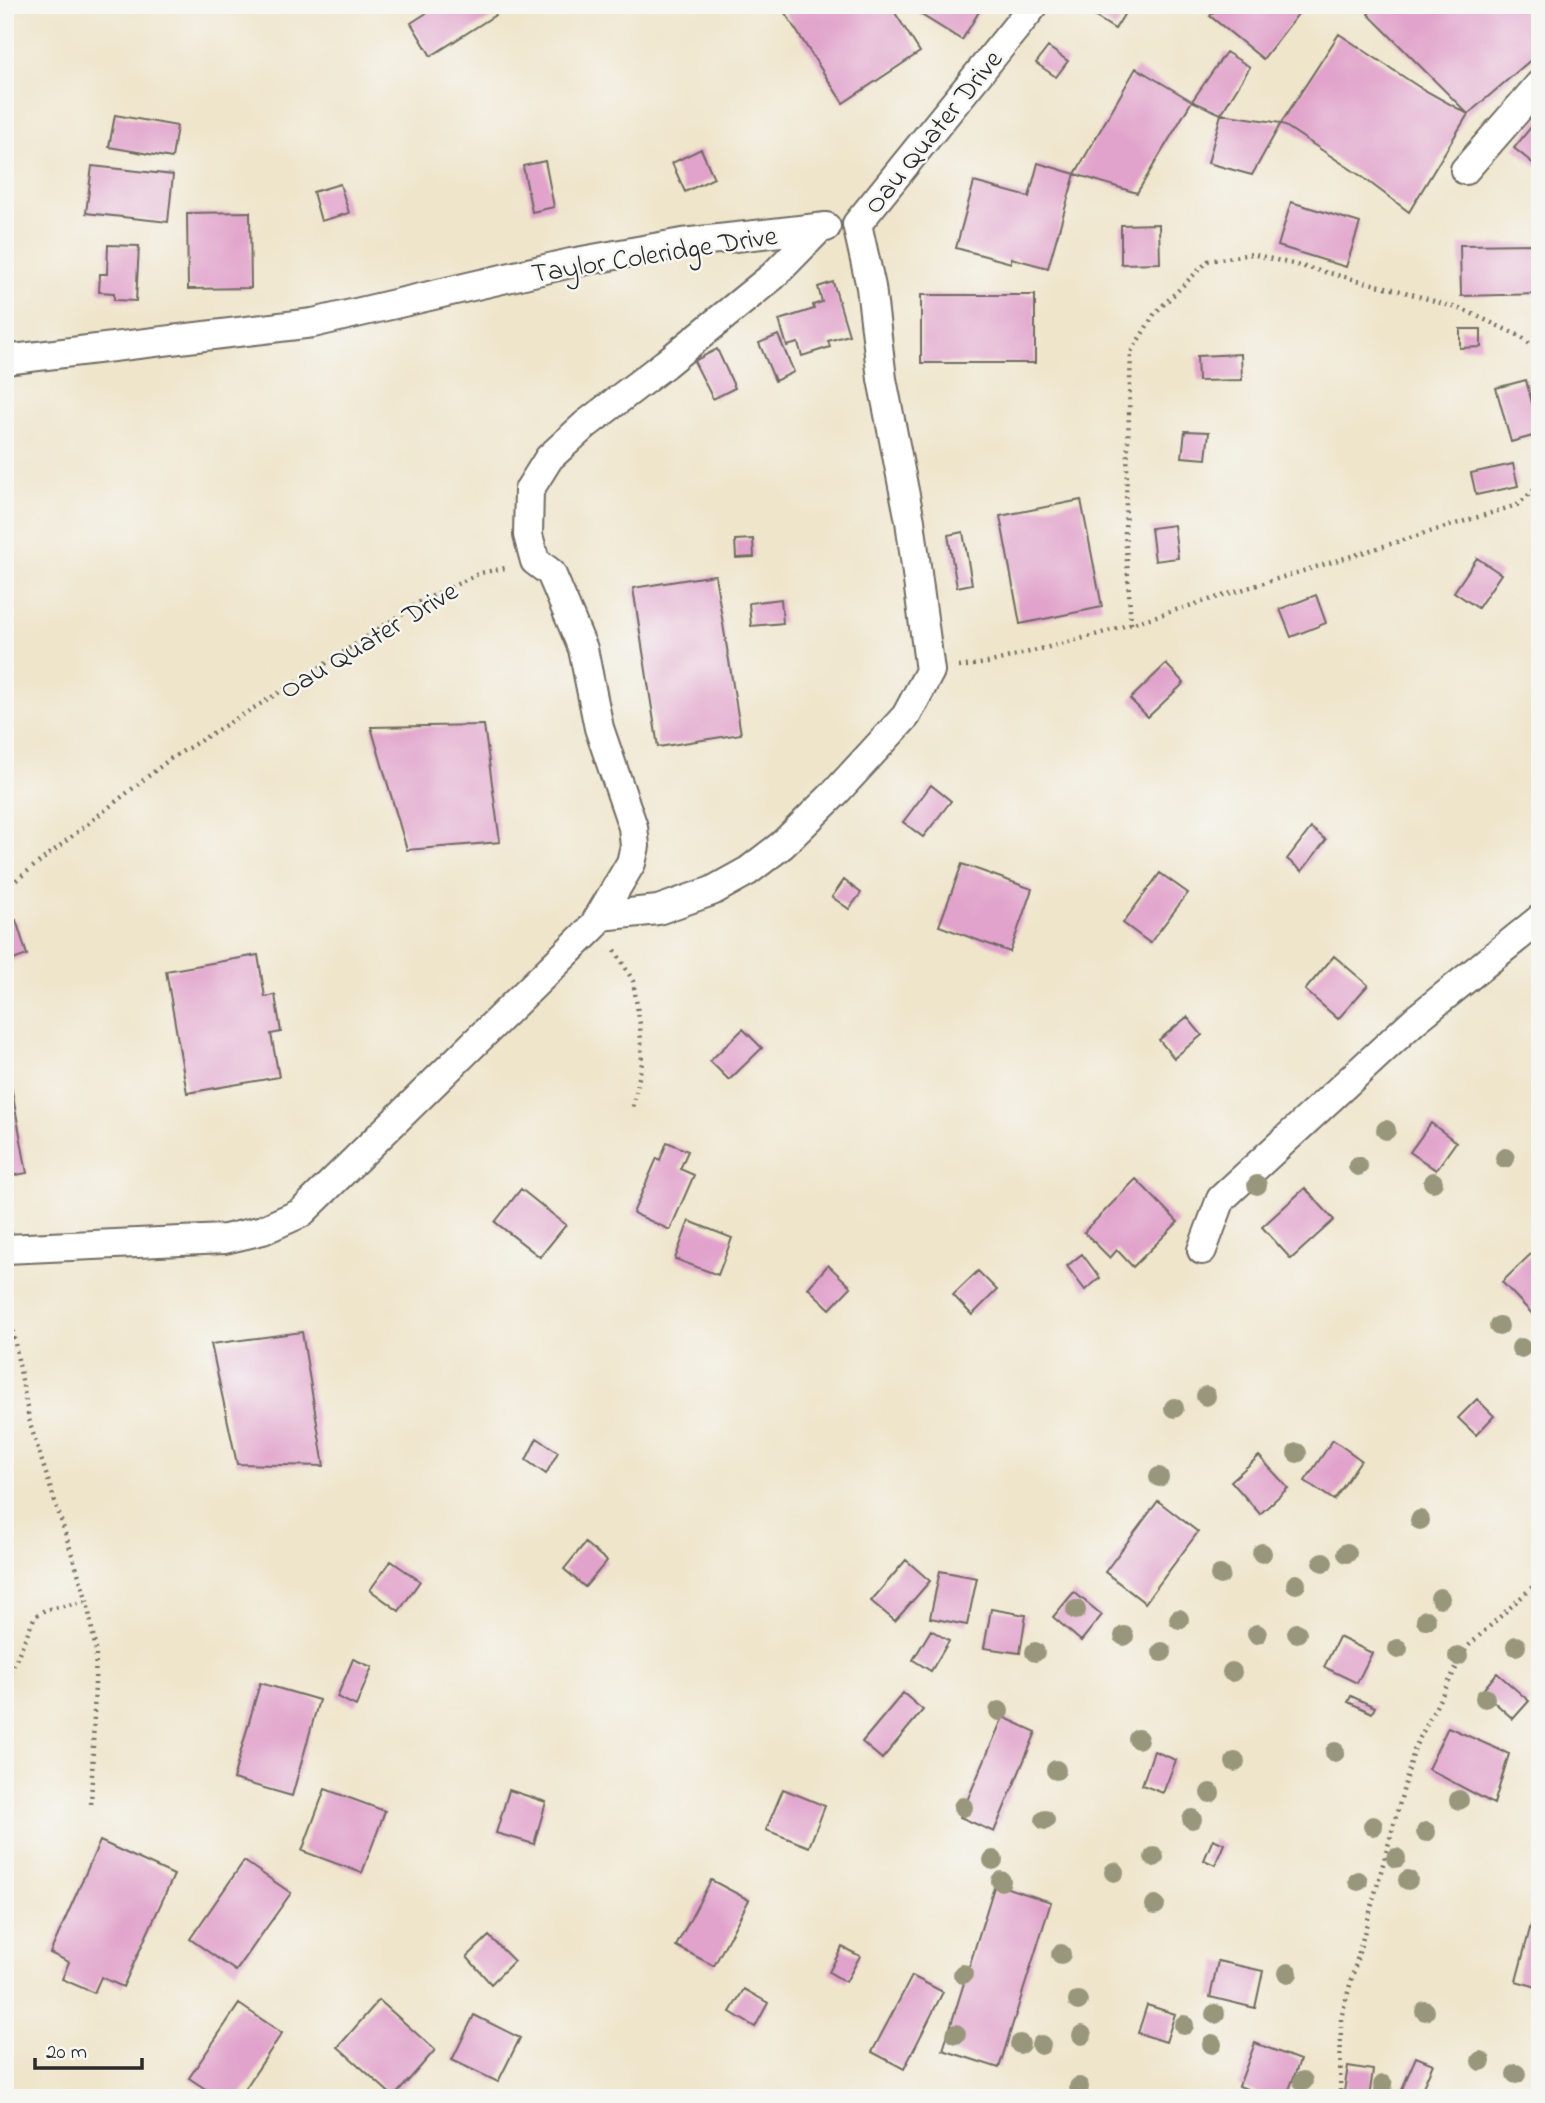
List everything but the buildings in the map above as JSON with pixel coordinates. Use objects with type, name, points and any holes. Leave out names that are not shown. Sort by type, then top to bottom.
[{"type":"street","name":"Oau Quater Drive","points":[[857,224],[1034,5]]},
{"type":"street","points":[[1465,170],[1540,84]]},
{"type":"street","name":"Taylor Coleridge Drive","points":[[5,360],[313,323],[571,262],[682,243],[857,224]]},
{"type":"street","points":[[597,921],[657,910],[712,891],[748,871],[782,845],[827,801],[906,716],[930,671],[910,521],[882,379],[872,287],[857,224]]},
{"type":"street","points":[[5,1249],[225,1239],[263,1230],[301,1213],[597,921],[631,863],[635,846],[633,827],[599,728],[583,649],[551,573],[535,561],[528,535],[529,490],[549,458],[585,425],[665,365],[773,276],[820,228]]},
{"type":"street","points":[[1202,1250],[1221,1199],[1415,1020],[1540,919]]},
{"type":"path","points":[[1131,624],[1125,532],[1131,352],[1155,313],[1208,261],[1252,254],[1405,292],[1466,312],[1522,337],[1540,353]]},
{"type":"path","points":[[930,671],[987,663],[1131,624],[1517,505],[1540,485]]},
{"type":"path","name":"Oau Quater Drive","points":[[5,889],[170,758],[316,670],[420,602],[480,573],[535,561]]},
{"type":"path","points":[[597,921],[633,981],[640,1024],[642,1063],[633,1107]]},
{"type":"path","points":[[5,1289],[30,1424],[87,1601],[96,1652],[90,1807]]},
{"type":"path","points":[[1340,2098],[1341,2018],[1415,1747],[1467,1647],[1540,1580]]},
{"type":"path","points":[[5,1685],[35,1616],[46,1610],[87,1601]]}]
